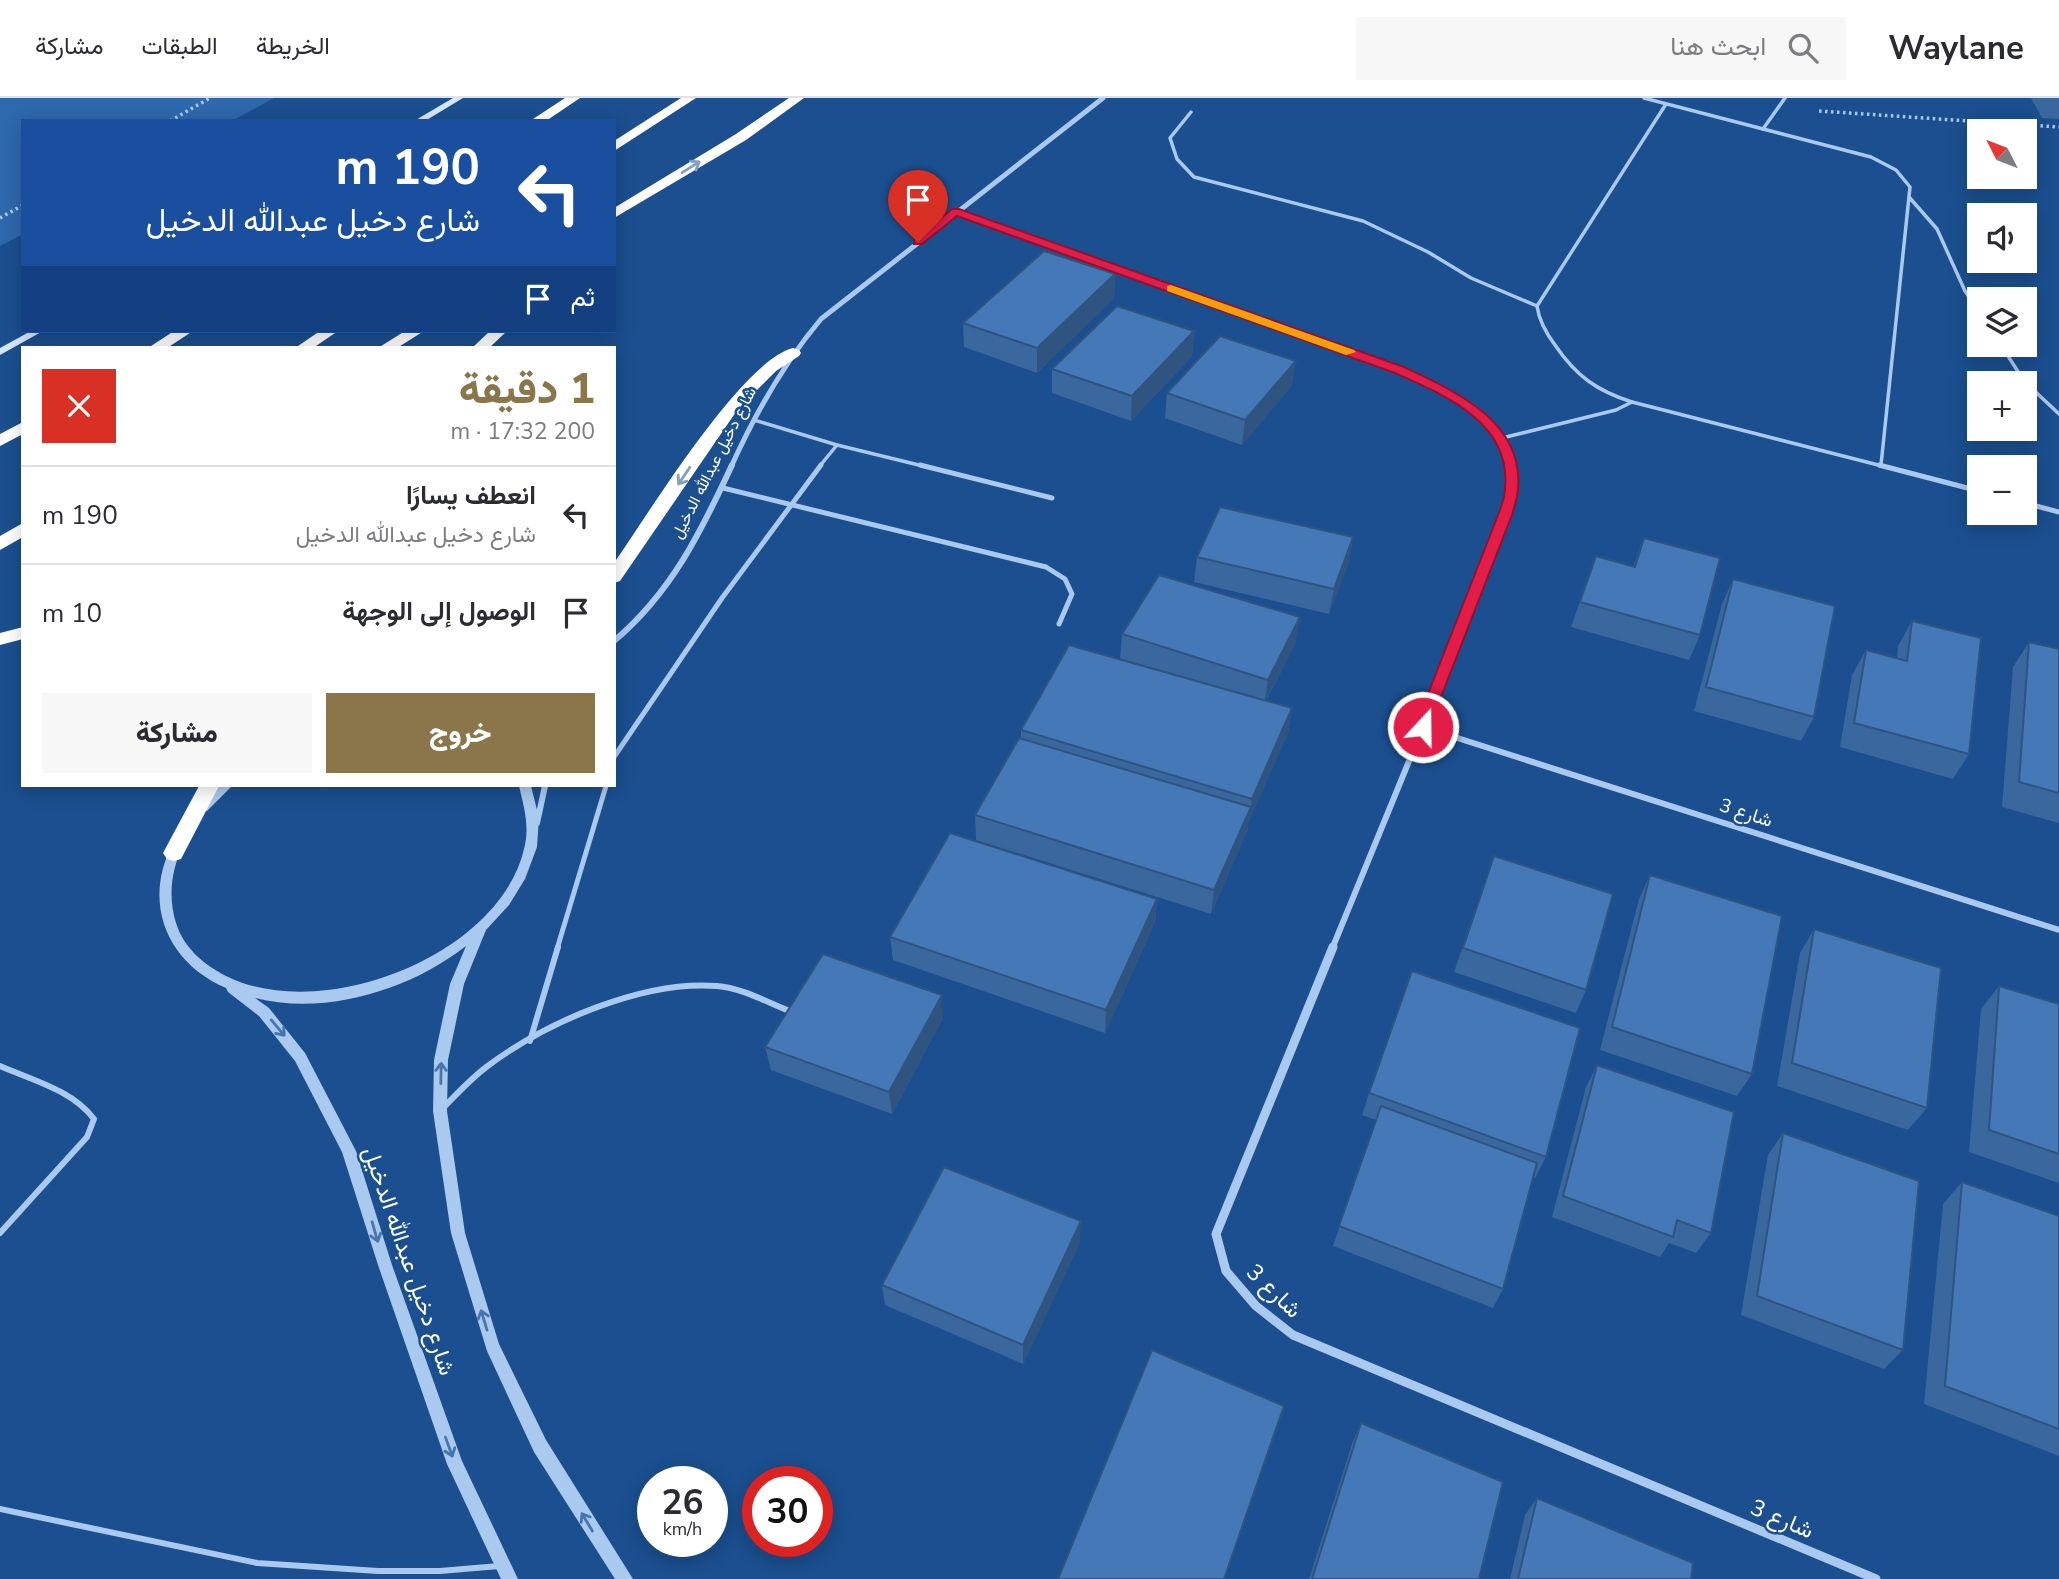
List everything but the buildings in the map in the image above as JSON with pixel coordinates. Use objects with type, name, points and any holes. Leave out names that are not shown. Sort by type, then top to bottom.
[{"type":"highway","points":[[539,119],[574,98]]},
{"type":"highway","points":[[616,146],[690,98]]},
{"type":"highway","points":[[616,213],[798,98]]},
{"type":"highway","points":[[616,219],[633,203]]},
{"type":"highway","points":[[159,346],[182,333]]},
{"type":"highway","points":[[306,346],[327,333]]},
{"type":"highway","points":[[390,346],[412,333]]},
{"type":"highway","points":[[482,346],[497,333]]},
{"type":"highway","points":[[616,574],[732,405],[770,368],[793,353]]},
{"type":"highway","points":[[0,441],[21,428]]},
{"type":"highway","points":[[0,544],[21,530]]},
{"type":"highway","points":[[0,556],[21,546]]},
{"type":"highway","points":[[0,639],[21,634]]},
{"type":"highway","points":[[174,853],[208,787]]},
{"type":"main road","points":[[422,119],[459,98]]},
{"type":"main road","points":[[0,352],[34,333]]},
{"type":"street","name":"شارع دخيل عبدالله الدخيل","points":[[616,641],[652,604],[677,572],[723,488],[754,420],[793,353],[821,319],[1102,98]]},
{"type":"street","points":[[956,211],[1399,370],[1443,390],[1466,405],[1502,438]]},
{"type":"street","name":"شارع 3","points":[[1502,438],[1510,465],[1512,489],[1505,515],[1423,727],[1216,1234],[1226,1271],[1256,1306],[1293,1335],[1876,1579]]},
{"type":"street","name":"شارع 3","points":[[1423,727],[2059,930]]},
{"type":"street","points":[[225,787],[190,824],[174,853],[166,884],[166,914],[177,942],[197,965],[227,983],[276,996],[309,998],[356,991],[402,977],[445,955],[480,928],[509,897],[527,864],[545,787]]},
{"type":"street","points":[[525,787],[532,802],[535,831]]},
{"type":"street","points":[[480,928],[457,984],[441,1060],[440,1111],[458,1233],[492,1346],[540,1446],[625,1579]]},
{"type":"street","name":"شارع دخيل عبدالله الدخيل","points":[[227,983],[264,1012],[300,1056],[349,1151],[385,1265],[455,1464],[506,1573]]},
{"type":"lane","points":[[1644,98],[1871,157],[1886,163],[1910,187],[1881,465]]},
{"type":"lane","points":[[1763,129],[1785,98]]},
{"type":"lane","points":[[1666,104],[1537,306],[1538,319],[1572,372],[1601,392],[1632,402],[1967,488]]},
{"type":"lane","points":[[1191,112],[1170,138],[1177,159],[1194,177],[1363,221],[1427,252],[1471,278],[1537,306]]},
{"type":"lane","points":[[1909,197],[1937,229],[1967,294]]},
{"type":"lane","points":[[2009,357],[2024,381],[2059,414]]},
{"type":"lane","points":[[1502,438],[1616,410],[1632,402]]},
{"type":"lane","points":[[754,420],[837,445],[1052,498]]},
{"type":"lane","points":[[616,754],[671,669],[790,504],[837,445]]},
{"type":"lane","points":[[723,488],[1046,567],[1065,579],[1072,594],[1059,624]]},
{"type":"lane","points":[[2037,506],[2059,512]]},
{"type":"lane","points":[[530,1041],[606,787]]},
{"type":"lane","points":[[440,1111],[491,1063],[530,1041],[573,1019],[673,987],[719,986],[792,1012]]},
{"type":"lane","points":[[0,1066],[76,1102],[90,1112],[94,1119],[93,1127],[79,1148],[0,1233]]},
{"type":"lane","points":[[0,1509],[257,1563],[378,1571],[506,1573]]},
{"type":"path","points":[[173,119],[210,98]]},
{"type":"path","points":[[1777,109],[2059,127]]},
{"type":"path","points":[[0,218],[21,206]]},
{"type":"shaded area","points":[[0,98],[274,98],[236,119],[21,119],[21,235],[0,246]]},
{"type":"slow traffic","points":[[1171,288],[1350,352]]},
{"type":"route","points":[[918,242],[956,211],[1399,370],[1443,390],[1478,413],[1502,438],[1510,465],[1512,489],[1505,515],[1423,727]]}]
